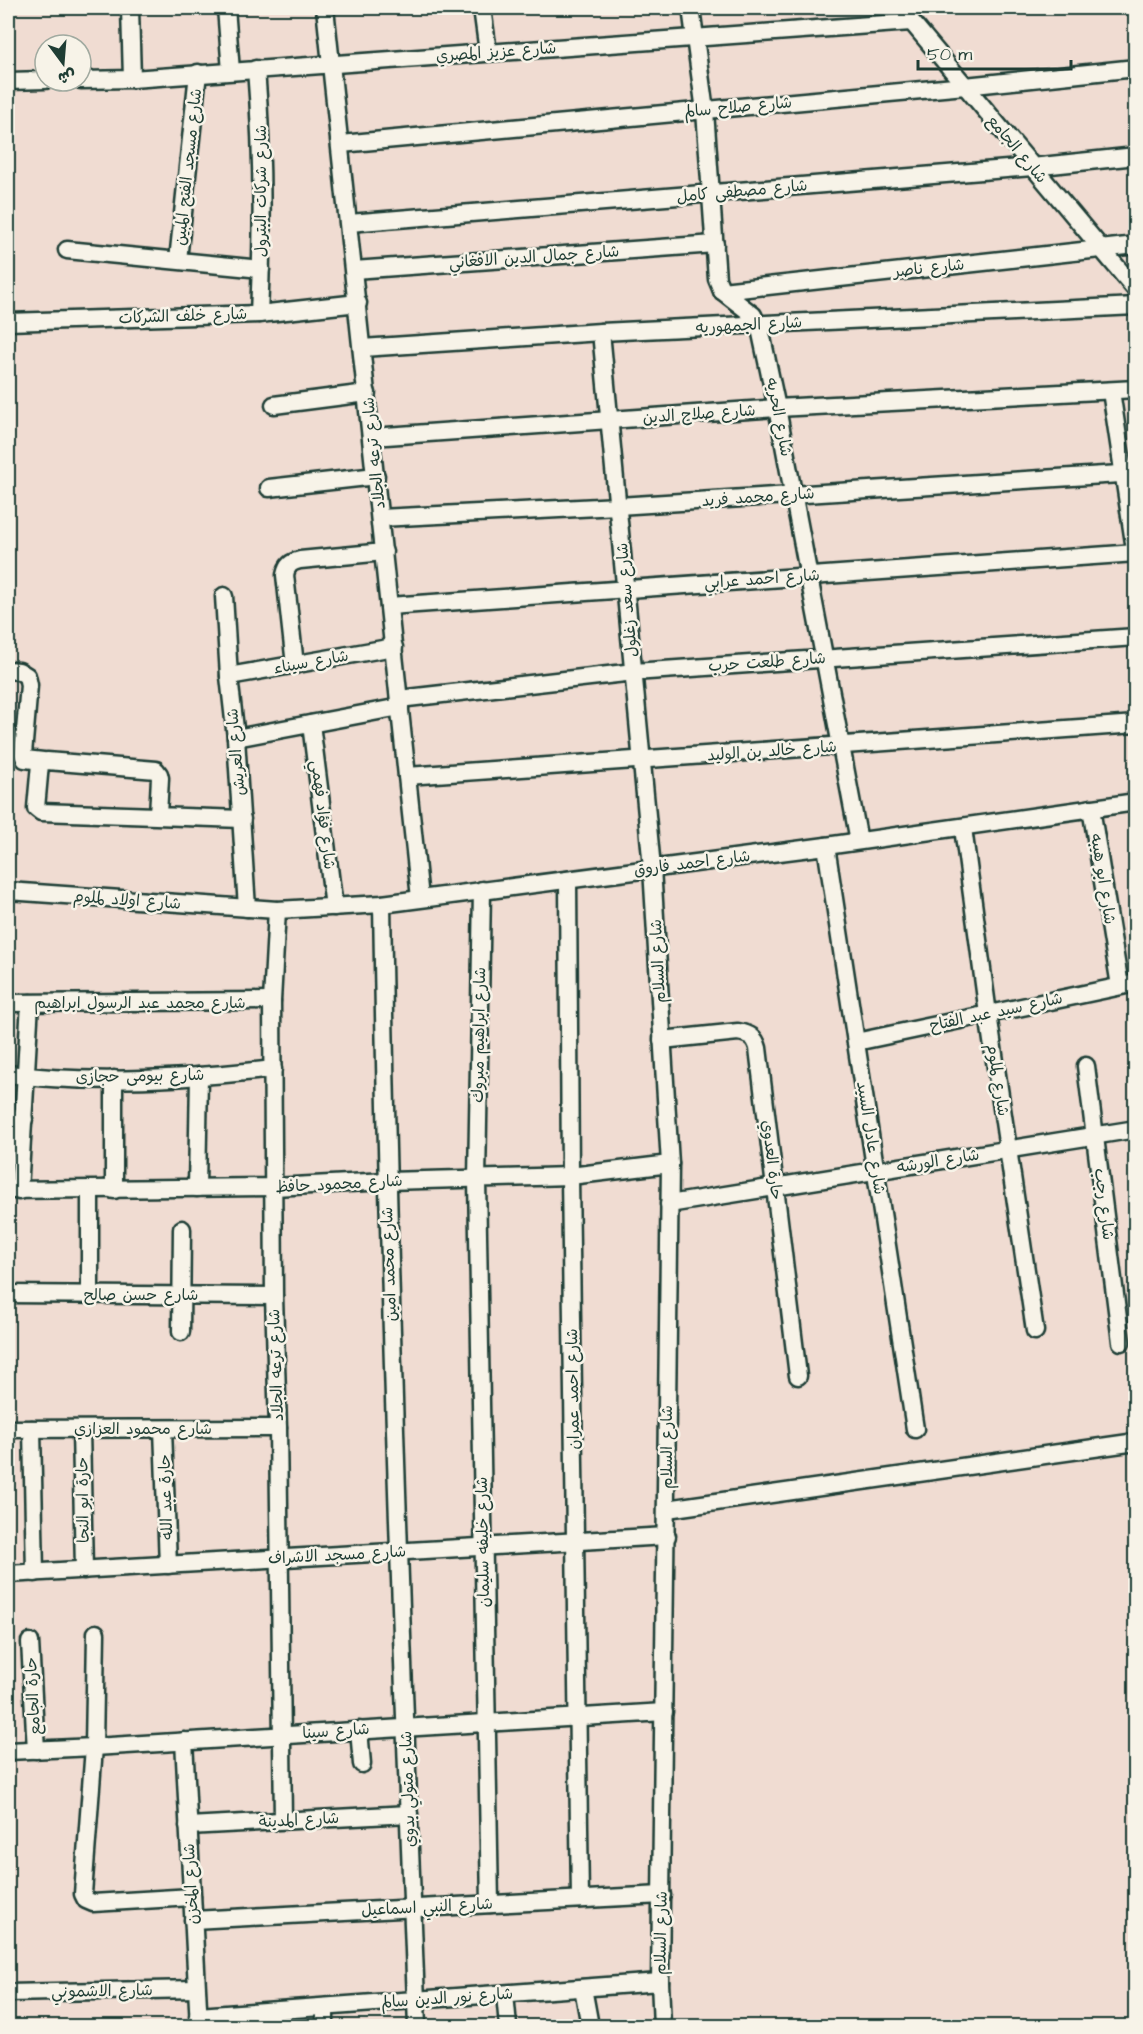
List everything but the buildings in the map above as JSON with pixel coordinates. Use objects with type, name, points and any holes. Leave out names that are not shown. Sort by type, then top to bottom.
[{"type":"street","points":[[130,8],[132,79]]},
{"type":"street","points":[[226,8],[231,71]]},
{"type":"street","name":"شارع ترعه الجلاد","points":[[325,8],[368,393],[420,898]]},
{"type":"street","points":[[482,8],[488,52]]},
{"type":"street","points":[[691,8],[705,111],[717,279],[722,291]]},
{"type":"street","name":"شارع الجامع","points":[[900,8],[1136,290]]},
{"type":"street","name":"شارع عزيز المصري","points":[[93,80],[132,79],[911,22]]},
{"type":"street","name":"شارع صلاح سالم","points":[[341,144],[1136,68]]},
{"type":"street","name":"شارع شركات البترول","points":[[256,69],[263,189],[259,314]]},
{"type":"street","name":"شارع مسجد الفتح المبين","points":[[178,260],[198,73]]},
{"type":"street","points":[[8,81],[33,80]]},
{"type":"street","name":"شارع مصطفى كامل","points":[[349,223],[1032,167],[1136,156]]},
{"type":"street","name":"شارع جمال الدين الافغاني","points":[[354,270],[715,244]]},
{"type":"street","name":"شارع ناصر","points":[[722,291],[1136,245]]},
{"type":"street","points":[[67,250],[261,269]]},
{"type":"street","name":"شارع الحريه","points":[[722,291],[746,308],[758,325],[794,494],[859,841]]},
{"type":"street","name":"شارع خلف الشركات","points":[[8,322],[259,314],[357,303]]},
{"type":"street","name":"شارع الجمهوريه","points":[[362,348],[601,332],[1136,306]]},
{"type":"street","name":"شارع سعد زغلول","points":[[601,332],[652,868]]},
{"type":"street","name":"شارع صلاح الدين","points":[[372,437],[777,408],[1136,389]]},
{"type":"street","points":[[1111,391],[1130,474],[1135,554]]},
{"type":"street","points":[[274,405],[368,393]]},
{"type":"street","name":"شارع محمد فريد","points":[[380,518],[618,506],[1130,474]]},
{"type":"street","points":[[269,488],[376,476]]},
{"type":"street","points":[[295,665],[285,575],[287,567],[292,561],[384,552]]},
{"type":"street","name":"شارع احمد عرابي","points":[[389,606],[1135,554]]},
{"type":"street","name":"شارع العريش","points":[[224,596],[247,908]]},
{"type":"street","name":"شارع طلعت حرب","points":[[236,738],[311,724],[399,703],[634,672],[1136,637]]},
{"type":"street","name":"شارع سيناء","points":[[229,676],[394,647]]},
{"type":"street","points":[[8,670],[19,671],[27,676],[29,686],[23,754],[25,759],[156,770],[160,778],[158,816]]},
{"type":"street","name":"شارع فؤاد فهمي","points":[[311,724],[334,907]]},
{"type":"street","name":"شارع خالد بن الوليد","points":[[407,777],[1136,724]]},
{"type":"street","points":[[43,761],[40,764],[36,808],[38,810],[242,819]]},
{"type":"street","name":"شارع احمد فاروق","points":[[247,908],[277,910],[382,904],[963,828],[1136,802]]},
{"type":"street","name":"شارع ابو هيبه","points":[[1091,808],[1128,984]]},
{"type":"street","name":"شارع لملوم","points":[[963,828],[1035,1331]]},
{"type":"street","name":"شارع عادل السيد","points":[[826,846],[915,1429]]},
{"type":"street","name":"شارع السلام","points":[[652,868],[670,1164],[660,1982],[662,2026]]},
{"type":"street","name":"شارع احمد عمران","points":[[568,880],[580,1899]]},
{"type":"street","name":"شارع ابراهيم مبروك","points":[[477,1180],[482,890]]},
{"type":"street","name":"شارع اولاد لملوم","points":[[8,891],[247,908]]},
{"type":"street","name":"شارع محمد امين","points":[[382,904],[387,1181],[399,1551]]},
{"type":"street","name":"شارع ترعه الجلاد","points":[[277,910],[272,1002],[274,1296],[283,1820]]},
{"type":"street","name":"شارع سيد عبد الفتاح","points":[[856,1041],[1128,984]]},
{"type":"street","name":"شارع محمد عبد الرسول ابراهيم","points":[[8,1003],[272,1002]]},
{"type":"street","points":[[14,1191],[16,1118],[26,1077],[30,1004]]},
{"type":"street","name":"حارة العدوي","points":[[662,1040],[738,1032],[748,1033],[755,1039],[798,1376]]},
{"type":"street","name":"شارع رجب","points":[[1086,1066],[1121,1342]]},
{"type":"street","name":"شارع بيومى حجازى","points":[[8,1074],[26,1077],[114,1079],[199,1076],[273,1069]]},
{"type":"street","points":[[197,1188],[199,1076]]},
{"type":"street","points":[[114,1079],[114,1191]]},
{"type":"street","name":"شارع الورشه","points":[[669,1204],[1136,1129]]},
{"type":"street","name":"شارع محمود حافظ","points":[[14,1191],[114,1191],[477,1180],[570,1176],[670,1164]]},
{"type":"street","name":"شارع خليفه سليمان","points":[[477,1180],[490,1904]]},
{"type":"street","points":[[90,1190],[90,1295]]},
{"type":"street","points":[[181,1332],[182,1229]]},
{"type":"street","name":"شارع حسن صالح","points":[[8,1294],[274,1296]]},
{"type":"street","name":"شارع محمود العزازي","points":[[8,1430],[278,1428]]},
{"type":"street","points":[[32,1429],[35,1573]]},
{"type":"street","name":"حارة عبد الله","points":[[163,1429],[168,1565]]},
{"type":"street","name":"حارة ابو النجا","points":[[81,1430],[84,1570]]},
{"type":"street","points":[[667,1509],[1136,1442]]},
{"type":"street","name":"شارع مسجد الاشراف","points":[[8,1574],[667,1536]]},
{"type":"street","name":"شارع متولي بدوي","points":[[399,1551],[417,2026]]},
{"type":"street","points":[[96,1633],[94,1747],[82,1894],[86,1900],[93,1903],[192,1897]]},
{"type":"street","name":"حارة الجامع","points":[[30,1642],[36,1750]]},
{"type":"street","name":"شارع سينا","points":[[8,1750],[94,1747],[664,1712]]},
{"type":"street","points":[[359,1730],[362,1764]]},
{"type":"street","name":"شارع المخزن","points":[[184,1741],[198,2021]]},
{"type":"street","name":"شارع المدينة","points":[[189,1826],[409,1814]]},
{"type":"street","name":"شارع النبي اسماعيل","points":[[193,1920],[662,1895]]},
{"type":"street","name":"شارع نور الدين سالم","points":[[198,2021],[325,2007],[660,1982]]},
{"type":"street","points":[[583,1988],[591,2026]]},
{"type":"street","name":"شارع الاشموني","points":[[8,1993],[196,1989]]},
{"type":"street","points":[[505,1994],[508,2026]]},
{"type":"street","points":[[325,2007],[325,2026]]}]
